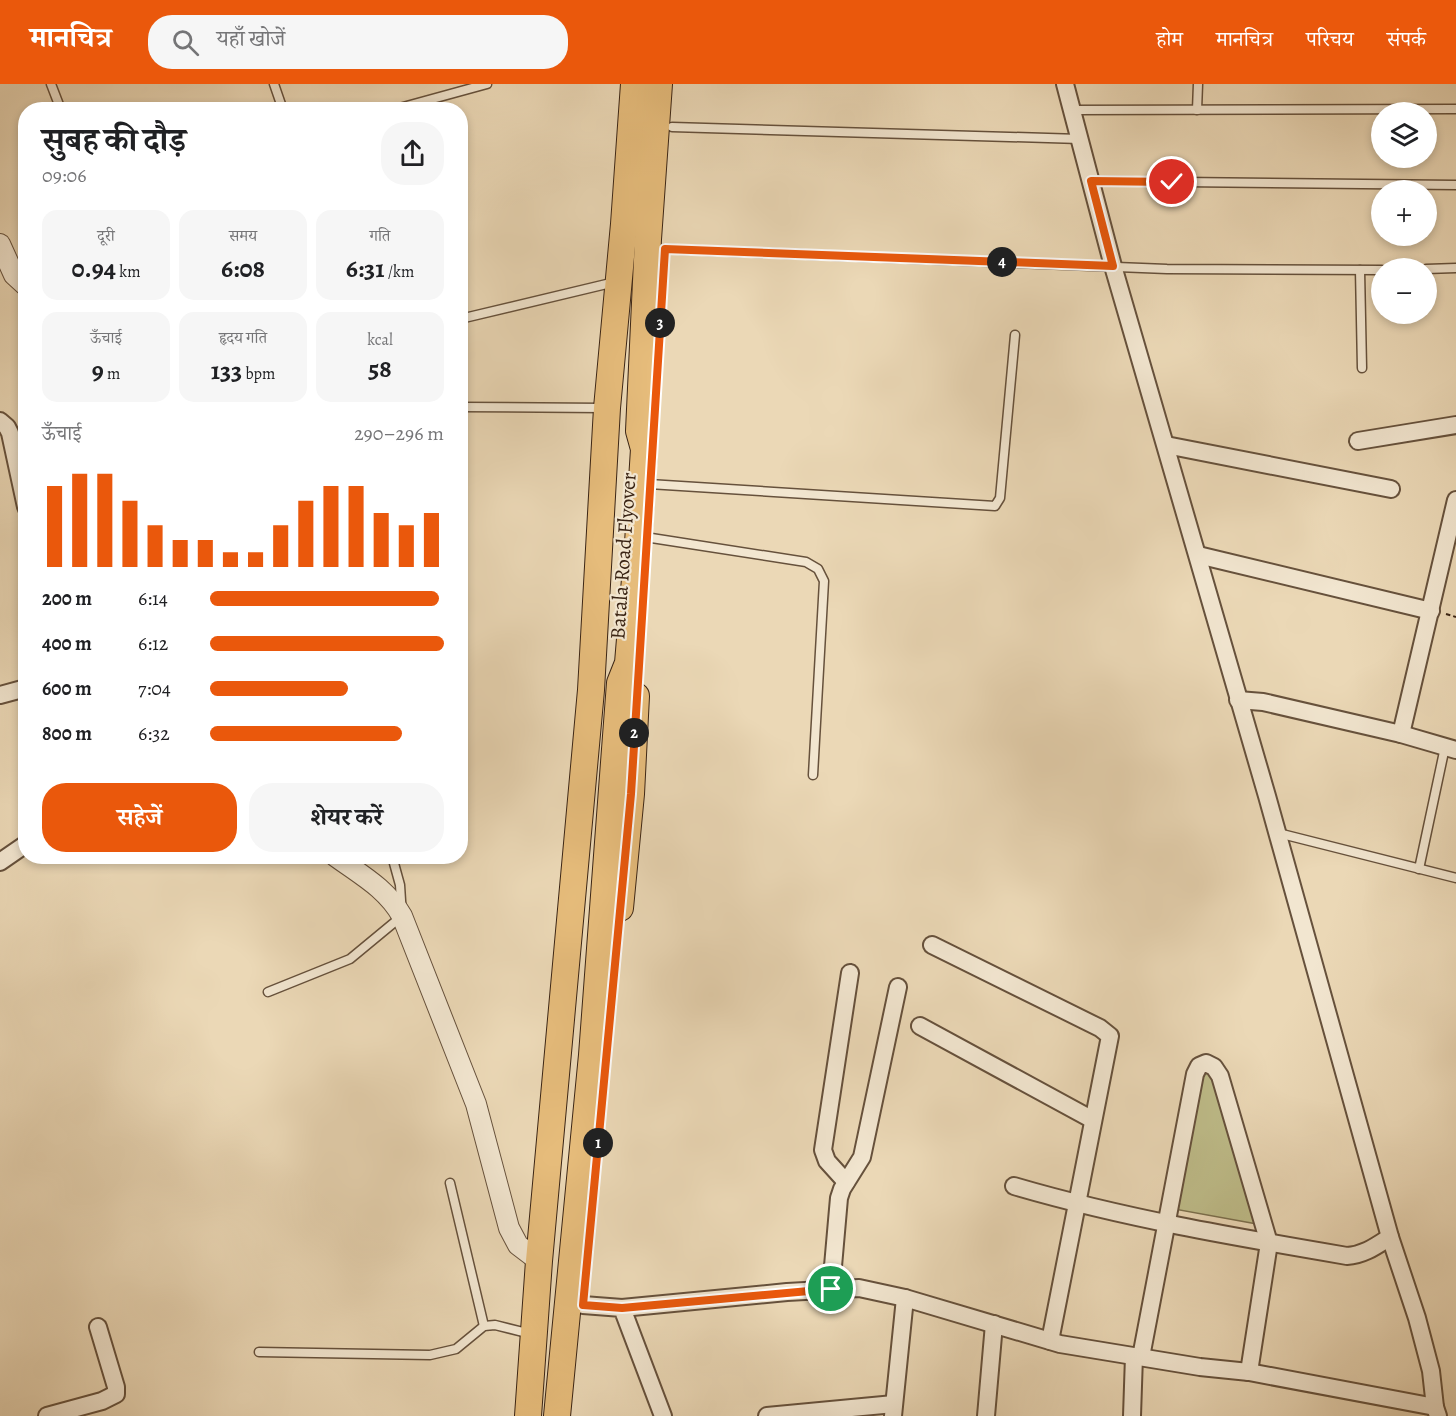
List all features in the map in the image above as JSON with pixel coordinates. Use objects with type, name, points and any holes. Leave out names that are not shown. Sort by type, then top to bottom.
[{"type":"main road","points":[[528,1416],[539,1261],[591,690],[607,408],[634,84]]},
{"type":"main road","name":"Batala Road Flyover","points":[[557,1416],[592,1054],[620,683],[615,664],[630,451],[639,430],[648,239],[659,84]]},
{"type":"main road","points":[[571,1416],[631,794],[645,537],[676,84]]},
{"type":"street","points":[[583,1305],[622,1308],[859,1288],[905,1298],[1050,1341],[1200,1367],[1249,1372],[1436,1411],[1431,1371],[1424,1344],[1390,1237],[1278,833],[1113,266],[1065,84]]},
{"type":"street","points":[[0,244],[14,275],[18,279]]},
{"type":"street","points":[[0,421],[7,426],[18,446]]},
{"type":"street","points":[[1358,441],[1456,425]]},
{"type":"street","points":[[1166,445],[1391,489]]},
{"type":"street","points":[[1401,734],[1456,500]]},
{"type":"street","points":[[1198,555],[1431,611]]},
{"type":"street","points":[[0,695],[18,690]]},
{"type":"street","points":[[1238,700],[1263,702],[1451,748]]},
{"type":"street","points":[[1,856],[18,848]]},
{"type":"street","points":[[347,864],[380,887],[402,916],[476,1104],[509,1228],[518,1245],[539,1261]]},
{"type":"street","points":[[932,945],[1100,1028],[1110,1036],[1050,1341]]},
{"type":"street","points":[[846,1182],[827,1161],[823,1150],[850,973]]},
{"type":"street","points":[[831,1289],[839,1198],[862,1157],[898,987]]},
{"type":"street","points":[[920,1026],[1093,1120]]},
{"type":"street","points":[[1132,1416],[1137,1356],[1166,1225],[1195,1074],[1199,1066],[1206,1063],[1214,1067],[1220,1076],[1269,1243],[1249,1372]]},
{"type":"street","points":[[1014,1186],[1166,1225],[1347,1256],[1357,1256],[1390,1237]]},
{"type":"street","points":[[770,1416],[894,1410],[905,1298]]},
{"type":"street","points":[[622,1308],[663,1416]]},
{"type":"street","points":[[986,1416],[994,1324]]},
{"type":"street","points":[[47,1416],[102,1401],[116,1394],[98,1326]]},
{"type":"lane","points":[[51,84],[58,102]]},
{"type":"lane","points":[[274,84],[280,102]]},
{"type":"lane","points":[[421,102],[487,84]]},
{"type":"lane","points":[[1197,110],[1198,84]]},
{"type":"lane","points":[[1072,110],[1456,110]]},
{"type":"lane","points":[[672,127],[1080,139]]},
{"type":"lane","points":[[1091,181],[1456,185]]},
{"type":"lane","points":[[665,249],[1192,269],[1371,270]]},
{"type":"lane","points":[[1437,268],[1456,268]]},
{"type":"lane","points":[[1360,270],[1362,368]]},
{"type":"lane","points":[[468,317],[619,281]]},
{"type":"lane","points":[[649,484],[995,506],[1000,498],[1015,335]]},
{"type":"lane","points":[[468,407],[607,408]]},
{"type":"lane","points":[[645,537],[806,562],[822,574],[824,581],[813,775]]},
{"type":"lane","points":[[1419,869],[1451,748]]},
{"type":"lane","points":[[1278,833],[1456,878]]},
{"type":"lane","points":[[268,992],[351,959],[402,916],[400,885],[394,864]]},
{"type":"lane","points":[[450,1183],[484,1326]]},
{"type":"lane","points":[[259,1352],[430,1355],[456,1349],[484,1326],[495,1325],[534,1335]]},
{"type":"shaded area","points":[[1203,1072],[1218,1074],[1257,1224],[1174,1209]]},
{"type":"route","points":[[831,1289],[622,1308],[583,1305],[631,794],[645,537],[665,249],[1113,266],[1091,181],[1172,182]]}]
